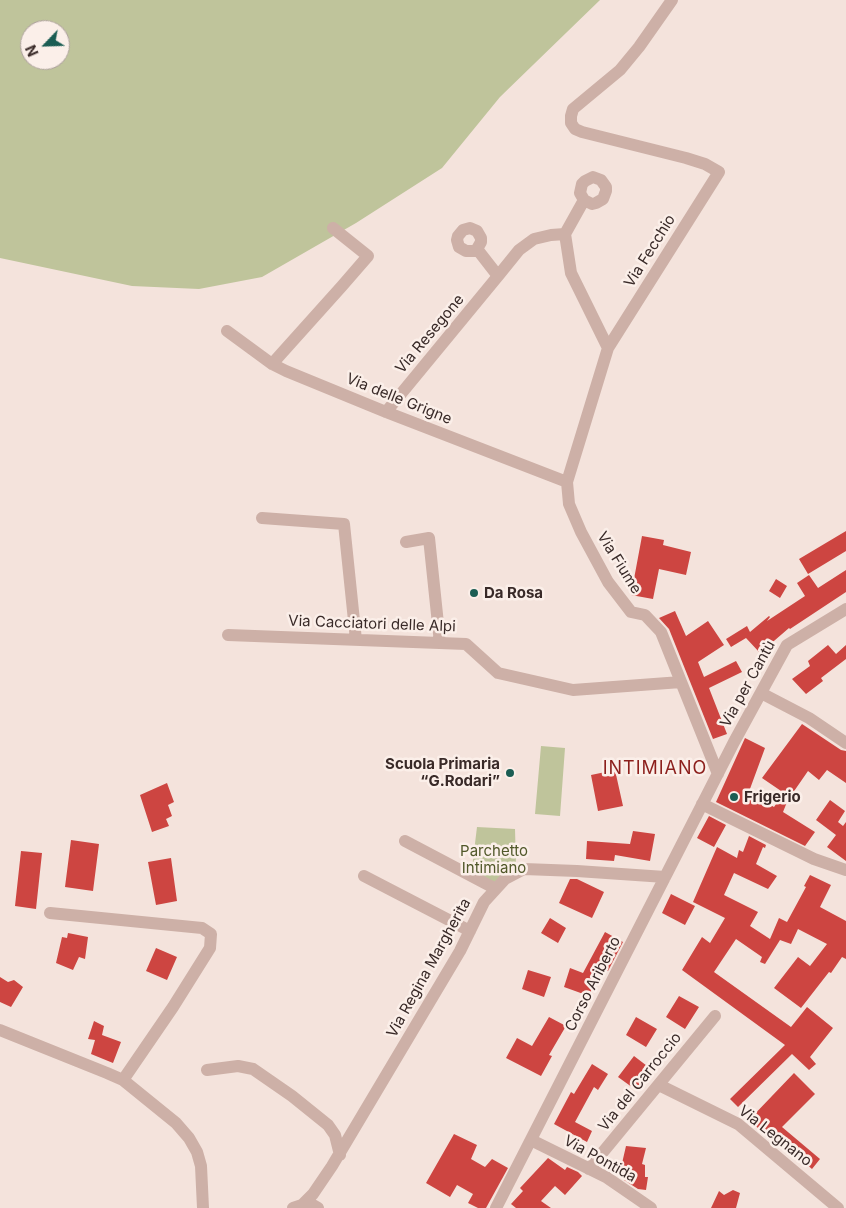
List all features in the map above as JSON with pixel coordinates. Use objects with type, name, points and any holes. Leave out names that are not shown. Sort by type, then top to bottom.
[{"type":"street","name":"Via Fecchio","points":[[608,348],[719,172],[705,164],[686,158],[574,129],[571,116],[573,109],[620,70],[672,0]]},
{"type":"street","points":[[584,200],[565,234],[571,273],[608,348]]},
{"type":"street","points":[[272,364],[368,256],[333,228]]},
{"type":"street","name":"Via Resegone","points":[[386,412],[519,250],[534,239],[565,234]]},
{"type":"street","points":[[477,249],[498,276]]},
{"type":"street","name":"Via delle Grigne","points":[[227,331],[272,364],[286,371],[567,482]]},
{"type":"street","name":"Via Fiume","points":[[608,348],[567,482],[569,504],[581,532],[608,582],[631,612],[645,615],[661,632],[718,774]]},
{"type":"street","points":[[262,518],[344,524],[356,640]]},
{"type":"street","points":[[406,542],[429,538],[440,643]]},
{"type":"street","name":"Via per Cantù","points":[[718,774],[787,645],[846,608]]},
{"type":"street","name":"Via Cacciatori delle Alpi","points":[[228,635],[466,644],[498,673],[573,690],[681,682]]},
{"type":"street","points":[[761,692],[809,718],[846,743]]},
{"type":"street","name":"Corso Ariberto","points":[[496,1208],[718,774]]},
{"type":"street","points":[[702,804],[814,859],[846,870]]},
{"type":"street","points":[[405,841],[496,889]]},
{"type":"street","name":"Via Regina Margherita","points":[[293,1208],[302,1205],[314,1194],[340,1155],[460,951],[484,902],[505,879],[524,870],[577,871],[665,877]]},
{"type":"street","points":[[364,876],[470,931]]},
{"type":"street","points":[[50,913],[202,928],[211,934],[210,948],[174,1008],[123,1080]]},
{"type":"street","name":"Via del Carroccio","points":[[589,1169],[715,1016]]},
{"type":"street","points":[[0,1030],[123,1080],[176,1123],[189,1138],[197,1152],[201,1166],[203,1208]]},
{"type":"street","points":[[207,1070],[238,1066],[252,1069],[292,1096],[328,1125],[335,1134],[340,1155]]},
{"type":"street","name":"Via Legnano","points":[[659,1085],[738,1124],[838,1208]]},
{"type":"street","name":"Via Pontida","points":[[531,1140],[606,1177],[651,1208]]},
{"type":"street","points":[[198,1208],[200,1182],[202,1180]]},
{"type":"street","points":[[306,1201],[318,1208]]},
{"type":"green space","points":[[0,0],[600,0],[500,97],[442,168],[356,223],[262,277],[199,289],[132,286],[0,258]]},
{"type":"green space","points":[[541,746],[565,748],[560,816],[535,814]]},
{"type":"green space","name":"Parchetto Intimiano","points":[[477,827],[515,829],[516,865],[524,866],[496,889],[471,876]]},
{"type":"building","points":[[846,531],[846,551],[808,574],[799,559]]},
{"type":"building","points":[[642,536],[664,540],[663,545],[691,552],[686,575],[659,569],[653,599],[631,595]]},
{"type":"building","points":[[846,570],[846,592],[789,628],[760,653],[746,638],[731,647],[726,639],[747,626],[750,632],[769,616],[767,621],[805,596],[797,583],[809,575],[818,588]]},
{"type":"building","points":[[776,579],[787,586],[780,598],[769,591]]},
{"type":"building","points":[[675,611],[686,636],[708,621],[724,645],[698,662],[704,677],[736,661],[742,672],[709,688],[727,734],[713,739],[669,629],[659,618]]},
{"type":"building","points":[[828,645],[836,654],[846,645],[846,659],[821,678],[823,681],[806,694],[792,679],[810,666],[808,661]]},
{"type":"building","points":[[802,724],[841,750],[846,751],[846,783],[827,770],[819,780],[808,771],[789,797],[783,812],[815,832],[805,846],[716,802],[745,738],[765,748],[747,797],[750,793],[774,807],[784,793],[762,778]]},
{"type":"building","points":[[615,770],[623,806],[598,811],[591,775]]},
{"type":"building","points":[[167,783],[174,802],[168,805],[172,816],[166,819],[169,826],[152,832],[140,795]]},
{"type":"building","points":[[830,800],[845,811],[838,822],[843,826],[846,822],[846,861],[827,847],[836,835],[816,820]]},
{"type":"building","points":[[709,816],[726,825],[714,847],[697,838]]},
{"type":"building","points":[[633,831],[655,834],[650,861],[615,855],[614,861],[586,859],[587,841],[630,844]]},
{"type":"building","points":[[749,836],[766,845],[765,848],[763,847],[756,864],[777,876],[768,889],[734,873],[724,895],[758,912],[750,926],[770,939],[779,918],[787,922],[806,887],[804,886],[810,875],[831,885],[820,907],[846,921],[846,959],[842,957],[801,1008],[774,988],[798,957],[810,966],[827,944],[798,929],[791,944],[780,940],[765,964],[760,962],[762,957],[736,939],[714,972],[791,1027],[807,1007],[833,1028],[810,1057],[816,1064],[809,1070],[792,1054],[738,1107],[730,1099],[785,1045],[682,970],[702,937],[710,943],[725,918],[693,902],[717,847],[737,858],[739,850],[743,852]]},
{"type":"building","points":[[71,840],[99,844],[93,891],[65,887]]},
{"type":"building","points":[[21,851],[42,853],[36,909],[15,906]]},
{"type":"building","points":[[171,858],[177,901],[156,905],[148,862]]},
{"type":"building","points":[[570,879],[577,879],[604,892],[592,918],[559,903]]},
{"type":"building","points":[[671,894],[695,906],[685,925],[662,913]]},
{"type":"building","points":[[550,918],[566,928],[558,943],[541,933]]},
{"type":"building","points":[[605,932],[623,942],[608,971],[600,967],[589,996],[564,987],[570,968],[583,973]]},
{"type":"building","points":[[68,933],[88,937],[85,959],[79,957],[73,970],[56,963],[62,937],[67,938]]},
{"type":"building","points":[[156,948],[177,957],[167,980],[146,971]]},
{"type":"building","points":[[528,970],[551,977],[544,997],[522,989]]},
{"type":"building","points":[[0,977],[8,982],[14,980],[23,987],[11,1007],[0,1002]]},
{"type":"building","points":[[679,996],[699,1007],[685,1029],[666,1017]]},
{"type":"building","points":[[549,1017],[566,1026],[549,1055],[552,1056],[541,1076],[506,1058],[517,1038],[532,1046]]},
{"type":"building","points":[[636,1017],[657,1029],[646,1047],[626,1035]]},
{"type":"building","points":[[94,1021],[104,1026],[102,1035],[121,1042],[113,1063],[91,1054],[95,1040],[88,1039]]},
{"type":"building","points":[[634,1056],[651,1069],[636,1090],[618,1077]]},
{"type":"building","points":[[592,1064],[608,1074],[598,1090],[594,1087],[575,1122],[592,1131],[587,1142],[554,1124],[571,1092],[574,1094]]},
{"type":"building","points":[[794,1073],[815,1094],[782,1127],[820,1159],[812,1169],[762,1126],[759,1129],[749,1120]]},
{"type":"building","points":[[454,1134],[477,1145],[471,1159],[485,1167],[492,1159],[508,1168],[486,1208],[478,1208],[468,1203],[473,1194],[457,1185],[450,1197],[426,1183]]},
{"type":"building","points":[[626,1146],[646,1148],[642,1164],[645,1165],[645,1177],[648,1177],[646,1190],[638,1189],[624,1180],[626,1173],[620,1172]]},
{"type":"building","points":[[548,1158],[565,1170],[567,1167],[582,1176],[565,1195],[555,1186],[541,1201],[551,1208],[516,1208],[511,1204],[523,1191],[520,1188]]},
{"type":"building","points":[[733,1190],[740,1193],[736,1208],[711,1208],[719,1191],[724,1195]]},
{"type":"place","name":"Da Rosa","points":[[474,593]]},
{"type":"place","name":"Scuola Primaria “G.Rodari”","points":[[510,773]]},
{"type":"place","name":"Frigerio","points":[[734,797]]},
{"type":"district","name":"INTIMIANO","points":[[655,769]]}]
